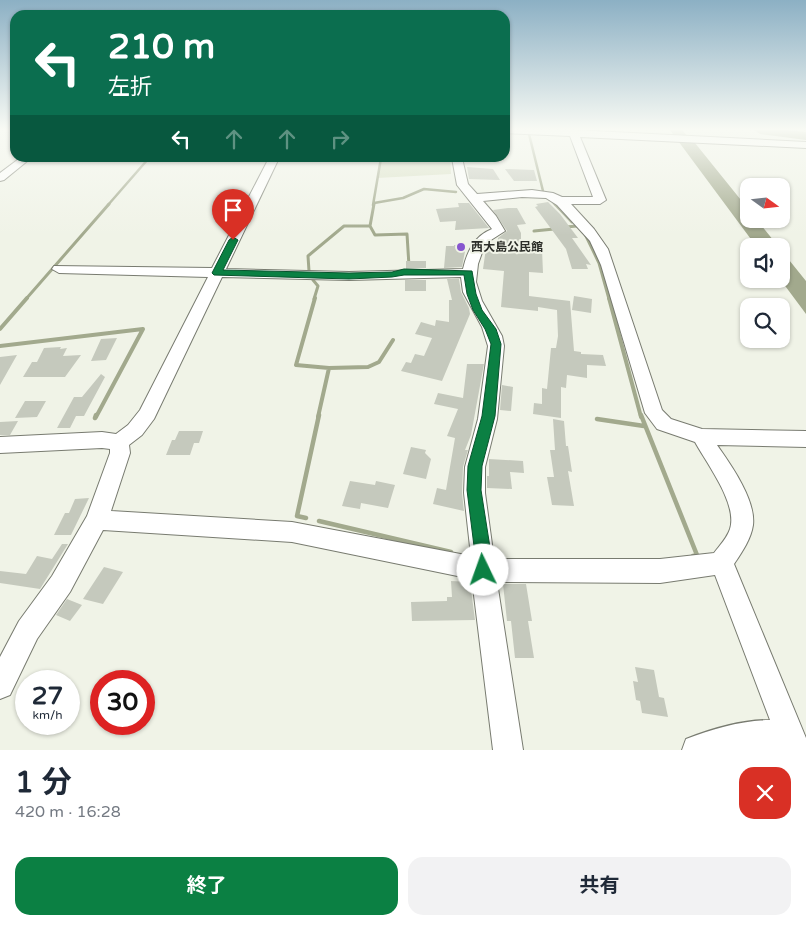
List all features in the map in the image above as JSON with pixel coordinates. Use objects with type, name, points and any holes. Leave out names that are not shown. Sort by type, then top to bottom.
[{"type":"street","points":[[0,178],[17,165]]},
{"type":"street","points":[[0,445],[102,440],[119,442],[135,430],[147,414],[271,165]]},
{"type":"street","points":[[459,165],[464,185],[499,231],[488,234],[483,238],[477,248],[468,273],[472,294],[478,310],[490,329],[496,344],[488,416],[475,466],[474,490],[508,750]]},
{"type":"street","points":[[560,201],[600,200],[586,165]]},
{"type":"street","points":[[475,198],[546,194],[560,201],[592,235],[602,252],[654,413],[664,424],[702,437],[806,439]]},
{"type":"street","points":[[59,269],[349,276],[404,272],[468,273]]},
{"type":"street","points":[[97,520],[292,532],[483,570],[660,571],[721,563],[735,544],[743,519],[738,501],[702,437]]},
{"type":"street","points":[[0,685],[28,630],[61,584],[97,520],[120,453],[119,442]]},
{"type":"street","points":[[721,563],[730,579],[793,742]]},
{"type":"street","points":[[697,750],[756,735],[793,742]]},
{"type":"shaded area","points":[[379,165],[450,165],[451,174],[377,178]]},
{"type":"shaded area","points":[[696,165],[713,165],[740,199],[740,224]]},
{"type":"shaded area","points":[[743,228],[763,228],[771,238],[750,238]]},
{"type":"shaded area","points":[[790,261],[806,281],[806,314],[787,288],[790,288]]},
{"type":"building","points":[[467,167],[493,169],[500,180],[469,179]]},
{"type":"building","points":[[505,169],[534,170],[537,181],[514,181]]},
{"type":"building","points":[[548,202],[560,214],[578,238],[572,238],[591,265],[586,264],[588,269],[572,269],[566,249],[535,207],[538,206],[536,204]]},
{"type":"building","points":[[458,203],[469,203],[489,228],[455,230],[456,221],[440,222],[436,209],[459,207]]},
{"type":"building","points":[[517,208],[526,224],[517,225],[521,233],[521,249],[542,249],[543,273],[529,272],[529,296],[570,301],[574,351],[581,352],[581,354],[603,355],[606,366],[587,365],[587,378],[567,375],[566,388],[561,387],[561,418],[533,414],[534,403],[542,404],[542,388],[547,389],[551,348],[556,348],[558,336],[557,310],[538,307],[538,311],[501,307],[504,271],[483,269],[486,248],[497,249],[498,238],[507,231],[493,210]]},
{"type":"building","points":[[446,246],[466,246],[462,267],[444,268]]},
{"type":"building","points":[[406,261],[426,261],[426,268],[406,269]]},
{"type":"building","points":[[447,279],[459,279],[461,292],[470,314],[442,381],[401,371],[406,362],[411,363],[415,354],[424,356],[432,338],[415,334],[421,322],[435,326],[436,320],[449,322],[449,300],[452,300]]},
{"type":"building","points":[[405,280],[426,280],[426,291],[405,291]]},
{"type":"building","points":[[574,296],[592,299],[591,313],[572,310]]},
{"type":"building","points":[[117,338],[106,360],[91,361],[101,339]]},
{"type":"building","points":[[61,347],[60,349],[67,348],[63,356],[81,355],[65,377],[23,377],[32,362],[37,362],[44,348]]},
{"type":"building","points":[[17,355],[0,385],[0,357]]},
{"type":"building","points":[[467,364],[484,364],[471,435],[465,450],[468,450],[463,467],[462,493],[464,511],[433,504],[437,488],[446,490],[455,438],[447,436],[458,409],[434,404],[438,393],[463,398]]},
{"type":"building","points":[[101,374],[105,377],[84,416],[76,416],[70,428],[57,428],[74,397],[82,397]]},
{"type":"building","points":[[502,385],[513,387],[511,411],[500,410]]},
{"type":"building","points":[[25,401],[46,401],[37,417],[15,418]]},
{"type":"building","points":[[553,419],[564,421],[566,446],[568,446],[572,472],[568,471],[574,506],[552,505],[547,477],[554,477],[550,450],[555,450]]},
{"type":"building","points":[[18,421],[10,435],[0,435],[0,422]]},
{"type":"building","points":[[179,431],[203,431],[199,443],[194,443],[190,455],[166,455],[172,440],[175,440]]},
{"type":"building","points":[[411,447],[426,450],[425,453],[431,459],[426,479],[403,474]]},
{"type":"building","points":[[489,459],[523,461],[524,473],[510,472],[512,489],[487,488]]},
{"type":"building","points":[[350,481],[375,485],[376,481],[395,485],[388,508],[361,503],[360,509],[342,506]]},
{"type":"building","points":[[89,498],[71,535],[54,535],[65,513],[69,513],[75,499]]},
{"type":"building","points":[[62,544],[68,544],[40,589],[0,583],[0,571],[26,574],[37,556],[52,559]]},
{"type":"building","points":[[104,567],[123,572],[103,604],[83,599]]},
{"type":"building","points":[[451,581],[470,582],[475,620],[412,621],[411,602],[447,601],[447,597],[452,597]]},
{"type":"building","points":[[503,584],[526,584],[532,621],[528,621],[534,658],[515,658],[511,621],[507,621]]},
{"type":"building","points":[[67,599],[82,605],[70,621],[56,615]]},
{"type":"building","points":[[635,667],[654,670],[659,697],[664,698],[668,717],[642,713],[640,701],[636,700],[633,681],[638,682]]},
{"type":"waterway","points":[[108,205],[143,165]]},
{"type":"waterway","points":[[373,205],[380,165]]},
{"type":"waterway","points":[[537,165],[543,191]]},
{"type":"waterway","points":[[374,203],[403,198],[424,189],[456,192]]},
{"type":"waterway","points":[[26,299],[109,204]]},
{"type":"waterway","points":[[370,226],[374,204]]},
{"type":"waterway","points":[[555,204],[572,222]]},
{"type":"waterway","points":[[309,271],[308,256],[344,226],[370,226]]},
{"type":"waterway","points":[[370,226],[375,235],[407,234],[409,266]]},
{"type":"waterway","points":[[566,227],[577,226]]},
{"type":"waterway","points":[[534,231],[554,229]]},
{"type":"waterway","points":[[586,236],[599,263],[609,299]]},
{"type":"waterway","points":[[313,280],[318,286],[314,299]]},
{"type":"waterway","points":[[0,329],[27,298]]},
{"type":"waterway","points":[[315,298],[296,365],[329,368]]},
{"type":"waterway","points":[[609,298],[641,417]]},
{"type":"waterway","points":[[0,346],[143,329],[96,417]]},
{"type":"waterway","points":[[329,368],[368,367],[379,362],[393,340]]},
{"type":"waterway","points":[[318,417],[329,368]]},
{"type":"waterway","points":[[306,518],[297,516],[319,415]]},
{"type":"waterway","points":[[641,415],[697,555],[693,556]]},
{"type":"waterway","points":[[597,419],[644,426]]},
{"type":"waterway","points":[[319,521],[451,552]]},
{"type":"place","name":"西大島公民館","points":[[461,247]]},
{"type":"route","points":[[233,240],[217,273],[349,276],[404,272],[468,273],[472,294],[478,310],[490,329],[496,344],[486,428],[475,466],[474,490],[483,554],[483,570]]}]
